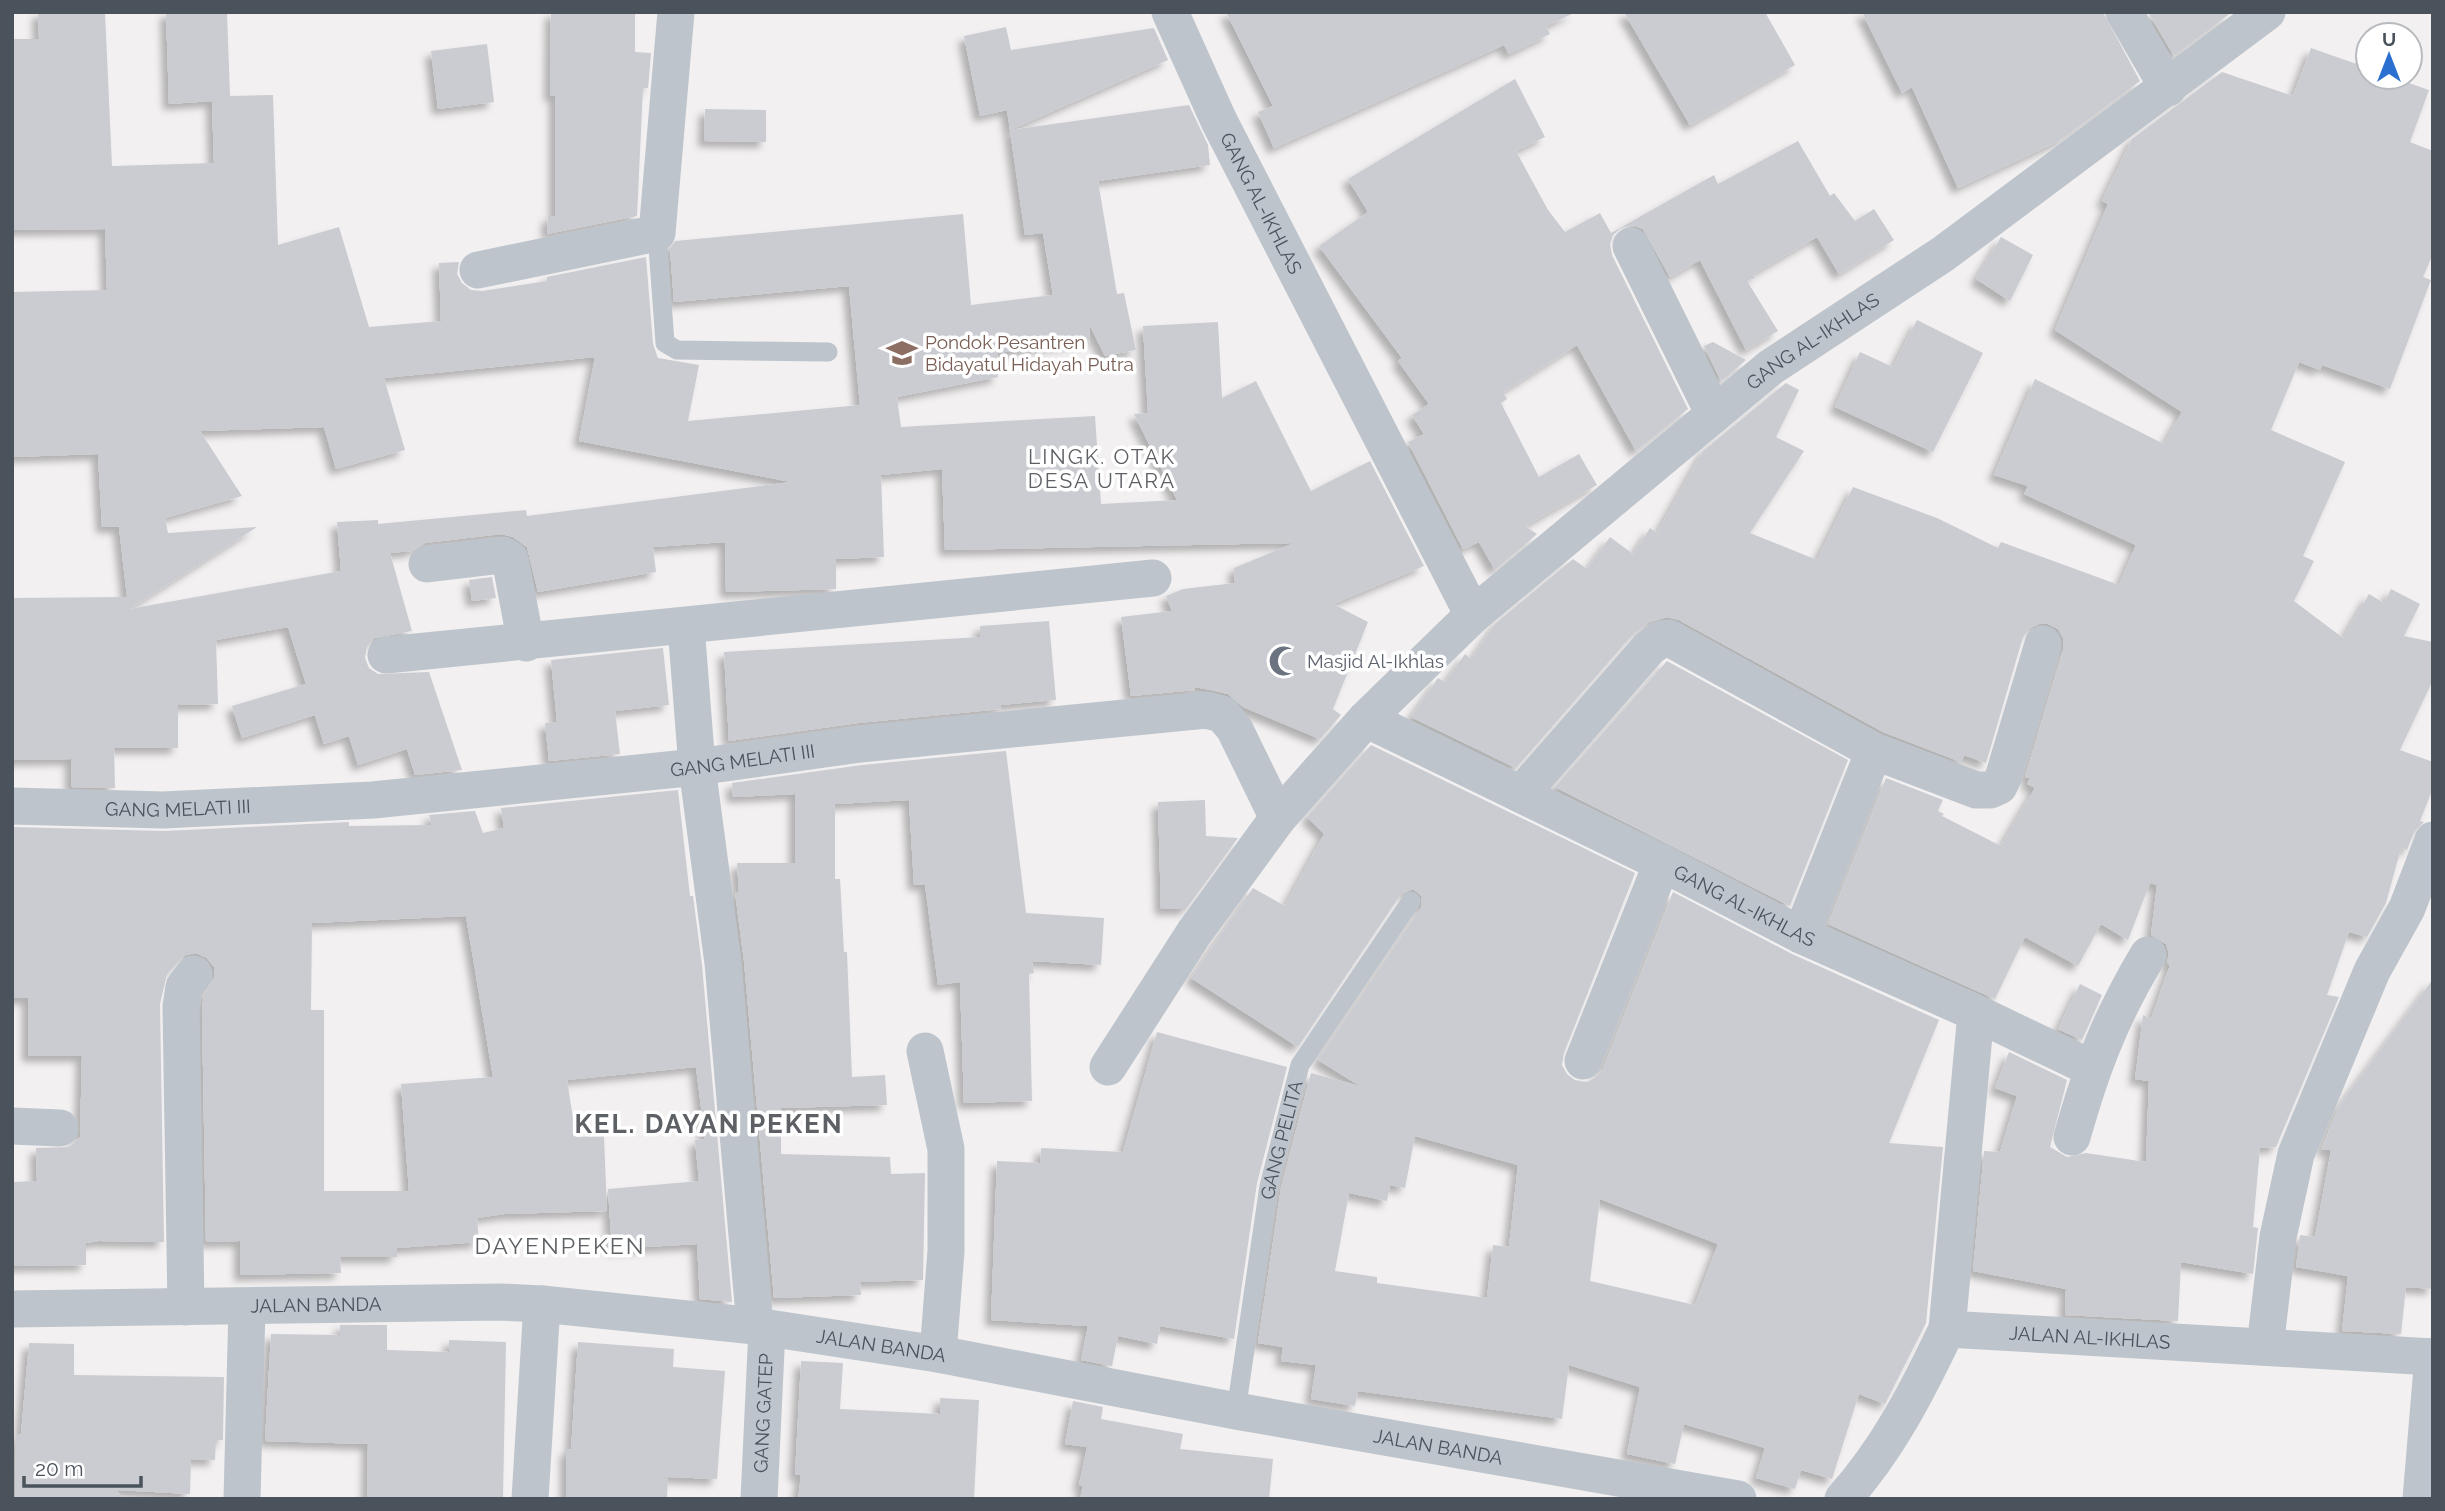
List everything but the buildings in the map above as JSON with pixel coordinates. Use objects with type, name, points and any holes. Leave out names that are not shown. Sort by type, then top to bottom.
[{"type":"street","points":[[478,270],[657,233],[676,12]]},
{"type":"street","name":"GANG AL-IKHLAS","points":[[1170,12],[1219,121],[1473,615]]},
{"type":"street","points":[[2124,12],[2168,88]]},
{"type":"street","name":"GANG AL-IKHLAS","points":[[2091,1068],[1801,935],[1662,863],[1366,719],[1473,615],[1795,348],[1943,254],[2267,12]]},
{"type":"street","points":[[1631,246],[1714,414]]},
{"type":"street","points":[[427,565],[502,555],[510,559],[526,643]]},
{"type":"street","points":[[386,655],[1153,578]]},
{"type":"street","name":"GANG GATEP","points":[[686,626],[697,767],[723,963],[761,1328],[759,1499]]},
{"type":"street","points":[[1521,793],[1649,648],[1661,639],[1681,643],[1874,751],[1976,790],[1990,790],[1999,786],[2043,644]]},
{"type":"street","name":"GANG MELATI III","points":[[12,807],[163,810],[373,800],[697,767],[860,744],[1206,710],[1222,714],[1234,728],[1278,818]]},
{"type":"street","points":[[1108,1067],[1194,933],[1278,818],[1366,719]]},
{"type":"street","points":[[1801,935],[1874,751]]},
{"type":"street","points":[[2265,1347],[2278,1237],[2296,1154],[2372,971],[2407,908],[2433,840]]},
{"type":"street","points":[[1583,1061],[1662,863]]},
{"type":"street","points":[[2073,1137],[2091,1068],[2118,1005],[2148,955]]},
{"type":"street","points":[[186,1307],[181,1007],[184,987],[194,974]]},
{"type":"street","points":[[1843,1499],[1865,1474],[1905,1413],[1947,1329],[1976,1013]]},
{"type":"street","points":[[925,1051],[946,1149],[946,1251],[938,1354]]},
{"type":"street","points":[[12,1126],[60,1128]]},
{"type":"street","points":[[530,1499],[542,1304]]},
{"type":"street","name":"JALAN BANDA","points":[[12,1309],[542,1304],[761,1328],[938,1354],[1236,1411],[1596,1486],[1738,1499]]},
{"type":"street","points":[[242,1499],[247,1307]]},
{"type":"street","name":"JALAN AL-IKHLAS","points":[[1947,1329],[2433,1357]]},
{"type":"street","points":[[2421,1499],[2433,1357]]},
{"type":"lane","points":[[657,233],[665,343],[677,350],[828,352]]},
{"type":"lane","name":"GANG PELITA","points":[[1236,1411],[1269,1186],[1300,1065],[1411,901]]},
{"type":"place","name":"Pondok Pesantren Bidayatul Hidayah Putra","points":[[902,353]]},
{"type":"place","name":"Masjid Al-Ikhlas","points":[[1284,661]]},
{"type":"district","name":"LINGK. OTAK DESA UTARA","points":[[1102,469]]},
{"type":"district","name":"KEL. DAYAN PEKEN","points":[[709,1124]]},
{"type":"district","name":"DAYENPEKEN","points":[[560,1246]]}]
